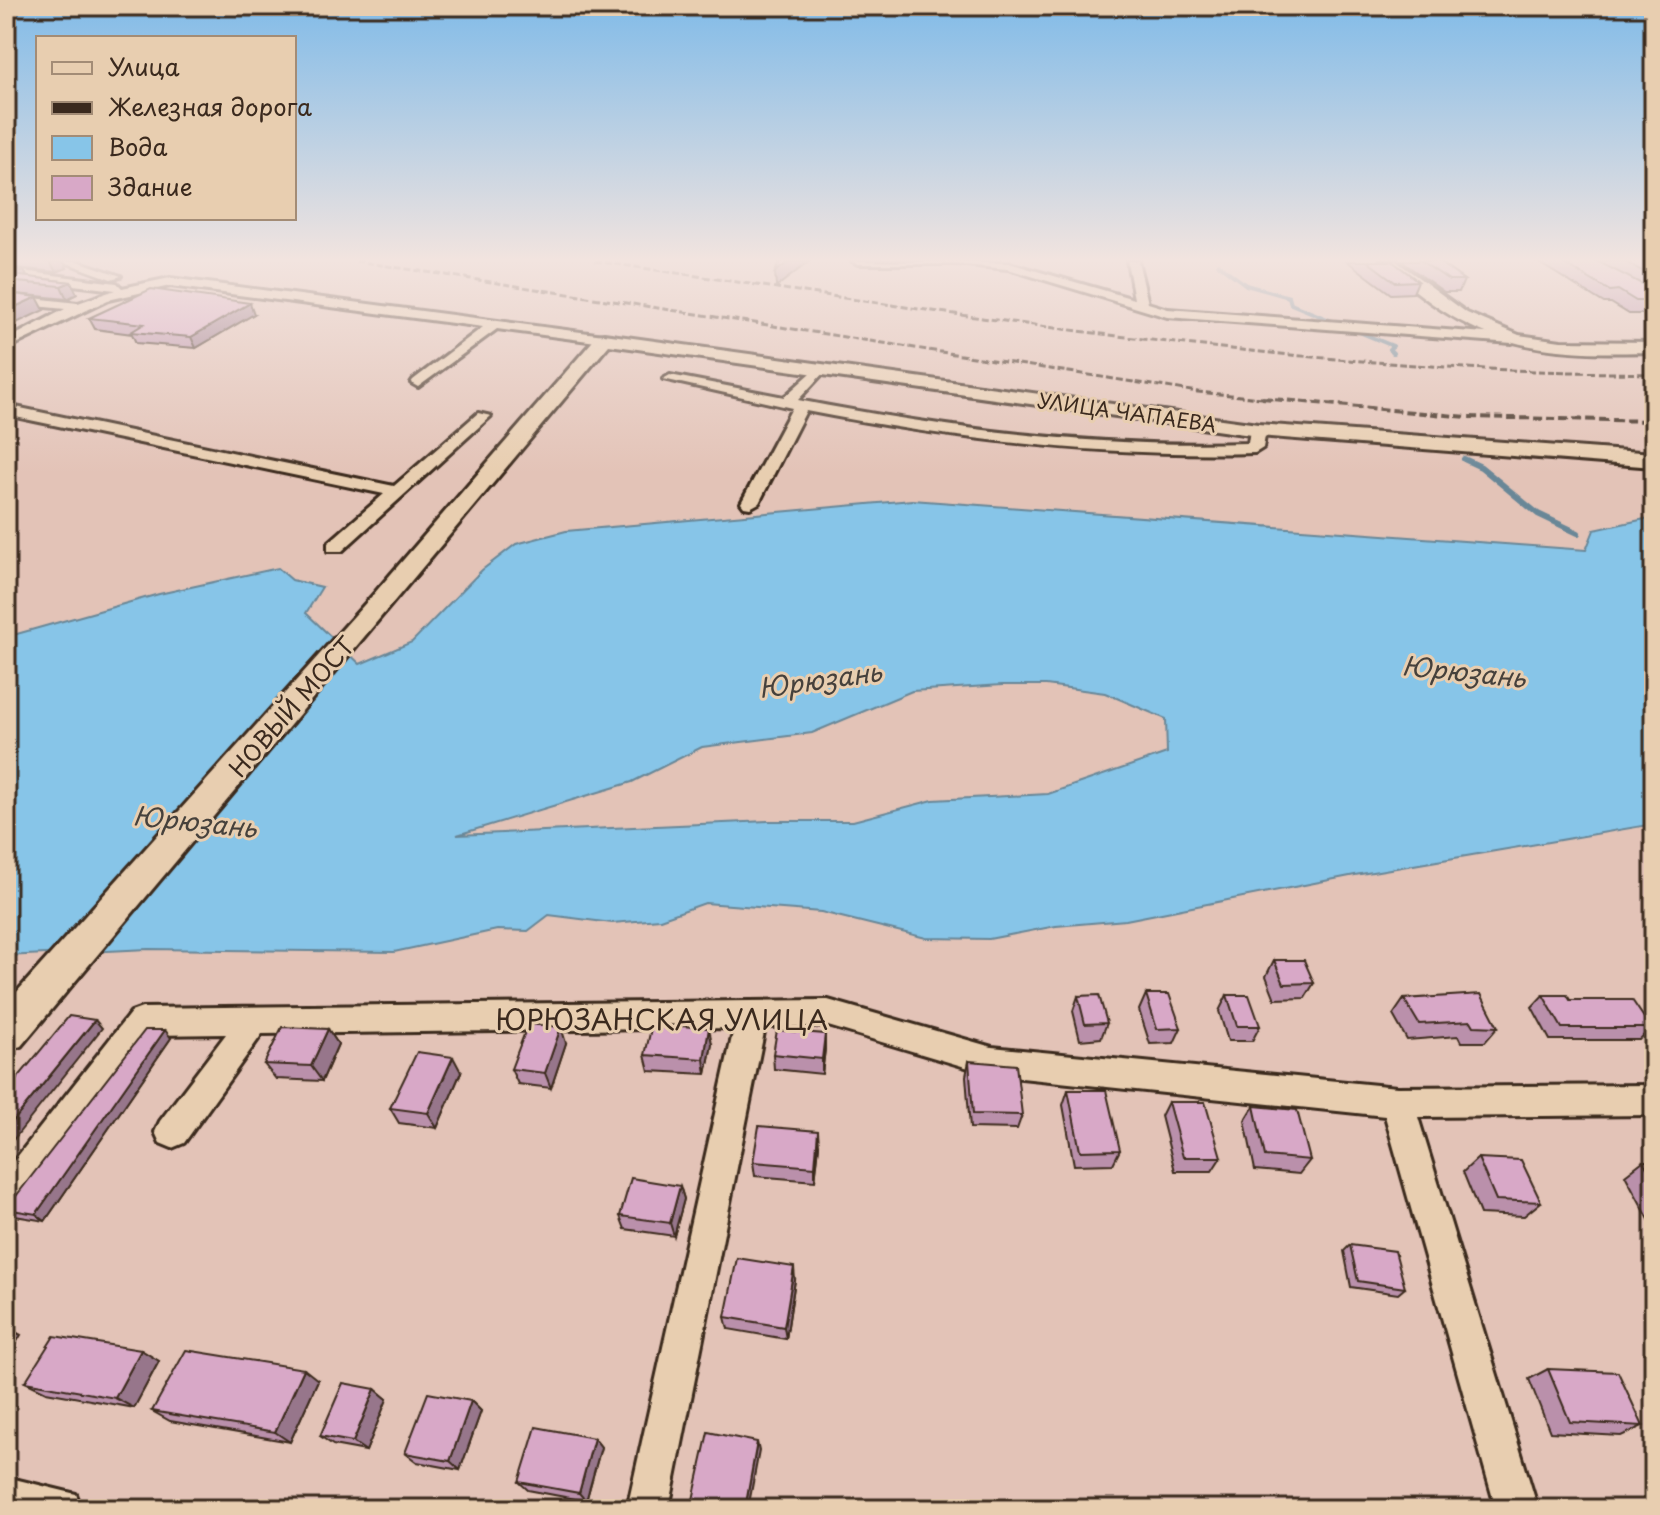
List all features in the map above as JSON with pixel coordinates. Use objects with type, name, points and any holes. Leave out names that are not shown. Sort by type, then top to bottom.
[{"type":"main road","points":[[1494,332],[1512,339],[1561,348],[1654,347]]},
{"type":"main road","name":"УЛИЦА ЧАПАЕВА","points":[[604,339],[1258,430],[1654,460]]},
{"type":"main road","name":"НОВЫЙ МОСТ","points":[[6,1033],[381,602],[604,339]]},
{"type":"street","points":[[6,345],[31,332]]},
{"type":"street","points":[[418,383],[485,332]]},
{"type":"street","points":[[551,332],[604,339]]},
{"type":"street","points":[[1398,332],[1512,339]]},
{"type":"street","points":[[750,503],[794,404],[820,369]]},
{"type":"street","points":[[670,379],[794,404],[1103,450],[1176,453],[1255,448],[1258,430]]},
{"type":"street","points":[[6,410],[394,491]]},
{"type":"street","points":[[335,547],[394,491],[483,416]]},
{"type":"street","name":"ЮРЮЗАНСКАЯ УЛИЦА","points":[[6,1199],[142,1022],[828,1013],[992,1061],[1397,1102],[1654,1100]]},
{"type":"street","points":[[648,1509],[752,1016]]},
{"type":"street","points":[[172,1132],[254,1021]]},
{"type":"street","points":[[1397,1102],[1517,1509]]},
{"type":"street","points":[[6,1498],[61,1509]]},
{"type":"water","name":"Юрюзань","points":[[912,500],[1586,550],[1594,530],[1654,517],[1654,824],[1355,875],[1126,920],[1056,926],[989,939],[926,938],[821,912],[705,903],[660,919],[612,923],[549,915],[528,931],[497,930],[394,952],[148,949],[6,956],[6,637],[159,594],[278,568],[292,580],[322,587],[306,613],[360,664],[412,642],[482,570],[516,544],[566,531]],"holes":[[[1046,685],[1105,693],[1166,719],[1167,753],[1048,794],[933,800],[853,821],[768,821],[457,835],[632,782],[702,747],[812,733],[912,691]]]},
{"type":"building","points":[[131,332],[200,332],[191,337]]},
{"type":"building","points":[[1274,960],[1304,960],[1314,983],[1284,984]]},
{"type":"building","points":[[1146,994],[1169,994],[1181,1028],[1157,1029]]},
{"type":"building","points":[[1481,994],[1498,1027],[1474,1026],[1471,1021],[1419,1024],[1404,999]]},
{"type":"building","points":[[1099,995],[1107,1023],[1085,1024],[1078,996]]},
{"type":"building","points":[[1227,995],[1249,995],[1260,1026],[1237,1026]]},
{"type":"building","points":[[1543,995],[1567,995],[1570,1000],[1632,1000],[1651,1028],[1562,1028]]},
{"type":"building","points":[[69,1016],[95,1020],[6,1130],[6,1092]]},
{"type":"building","points":[[528,1024],[561,1027],[545,1073],[511,1069]]},
{"type":"building","points":[[652,1024],[709,1028],[704,1059],[645,1055]]},
{"type":"building","points":[[282,1027],[328,1029],[311,1066],[264,1064]]},
{"type":"building","points":[[145,1030],[165,1030],[36,1214],[6,1209]]},
{"type":"building","points":[[777,1030],[825,1034],[822,1059],[773,1054]]},
{"type":"building","points":[[417,1052],[453,1057],[428,1113],[390,1108]]},
{"type":"building","points":[[969,1061],[1016,1065],[1022,1115],[973,1114]]},
{"type":"building","points":[[1068,1090],[1106,1090],[1120,1150],[1080,1151]]},
{"type":"building","points":[[1168,1102],[1205,1102],[1221,1157],[1183,1157]]},
{"type":"building","points":[[1254,1106],[1297,1110],[1310,1160],[1265,1156]]},
{"type":"building","points":[[759,1126],[818,1131],[815,1167],[753,1162]]},
{"type":"building","points":[[1478,1158],[1521,1160],[1541,1202],[1496,1200]]},
{"type":"building","points":[[1643,1161],[1654,1162],[1654,1180]]},
{"type":"building","points":[[631,1178],[680,1186],[670,1223],[620,1216]]},
{"type":"building","points":[[1350,1245],[1395,1251],[1405,1288],[1358,1281]]},
{"type":"building","points":[[737,1258],[794,1267],[784,1327],[725,1317]]},
{"type":"building","points":[[54,1336],[141,1350],[115,1398],[25,1382]]},
{"type":"building","points":[[186,1350],[304,1369],[275,1432],[152,1411]]},
{"type":"building","points":[[1548,1369],[1618,1372],[1643,1426],[1570,1422]]},
{"type":"building","points":[[343,1383],[375,1389],[353,1442],[320,1436]]},
{"type":"building","points":[[428,1393],[471,1401],[450,1461],[405,1453]]},
{"type":"building","points":[[536,1427],[594,1438],[579,1493],[519,1482]]},
{"type":"building","points":[[708,1432],[757,1442],[745,1509],[691,1509]]},
{"type":"building","points":[[992,1502],[1042,1508],[1042,1509],[992,1509]]},
{"type":"waterway","points":[[1358,332],[1393,346],[1389,349],[1393,353]]},
{"type":"waterway","points":[[1464,459],[1481,467],[1538,514],[1578,533]]},
{"type":"railway","points":[[810,332],[1198,392],[1283,400]]},
{"type":"railway","points":[[1088,332],[1288,355],[1421,365],[1654,374]]},
{"type":"railway","points":[[1262,398],[1467,417],[1654,421]]}]
